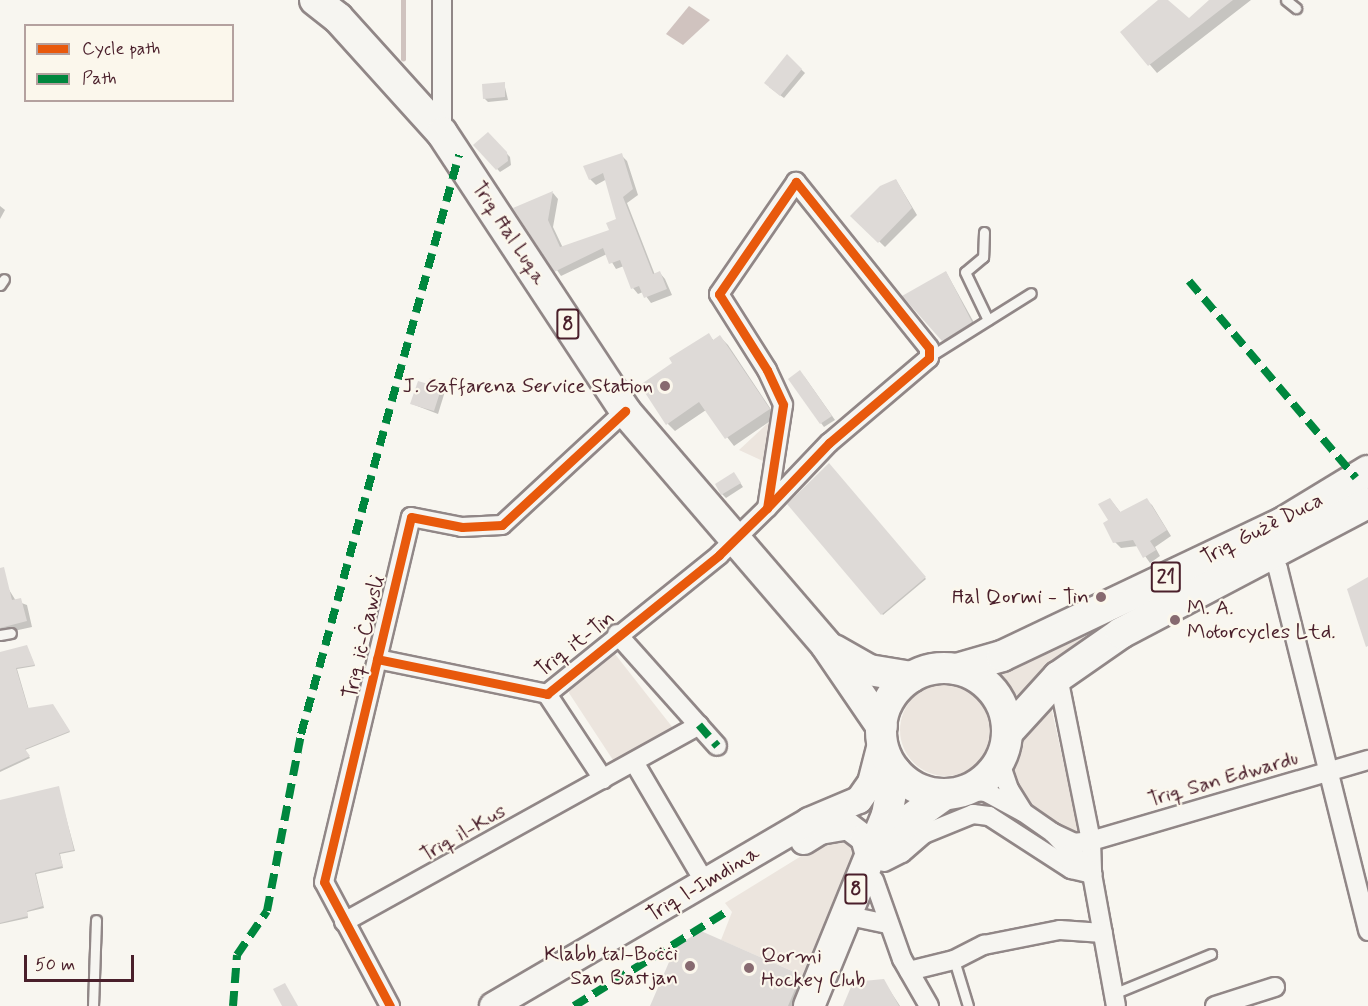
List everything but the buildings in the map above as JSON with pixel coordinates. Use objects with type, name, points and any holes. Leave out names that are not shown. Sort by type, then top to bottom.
[{"type":"highway","name":"Triq Ħal Luqa","points":[[331,9],[442,134],[625,411],[734,542],[826,645],[882,734]]},
{"type":"highway","name":"Triq Ġużè Duca","points":[[957,669],[1002,656],[1284,522],[1368,471]]},
{"type":"highway","name":"21","points":[[1003,747],[1058,677],[1121,633],[1269,552],[1368,503]]},
{"type":"highway","name":"Triq Ħal Luqa","points":[[826,645],[869,670],[911,677]]},
{"type":"highway","name":"8","points":[[826,1006],[873,921],[874,867],[895,771],[882,734],[885,708],[895,690],[911,677],[941,668],[957,669]]},
{"type":"highway","points":[[957,669],[977,677],[994,692],[1004,711],[1003,747]]},
{"type":"highway","name":"8","points":[[809,1006],[874,867],[905,823],[953,792],[989,774],[1003,747]]},
{"type":"highway","points":[[895,771],[924,790],[953,792]]},
{"type":"main road","name":"Triq l-Imdina","points":[[493,1006],[706,884],[809,820],[859,800],[872,783],[882,734]]},
{"type":"main road","name":"Triq l-Imdina","points":[[523,1006],[820,831],[848,826],[858,831],[874,867]]},
{"type":"street","points":[[442,0],[442,134]]},
{"type":"street","points":[[767,508],[783,405],[767,370],[718,294],[796,182],[929,348],[929,358]]},
{"type":"street","name":"Triq it-Tin","points":[[377,659],[547,693],[617,634],[734,542],[829,443],[929,358]]},
{"type":"street","name":"Triq iċ-Ċawsli","points":[[390,1006],[324,882],[411,517],[462,527],[502,525],[625,411]]},
{"type":"street","points":[[1269,552],[1278,568],[1368,931]]},
{"type":"street","points":[[617,634],[717,746]]},
{"type":"street","points":[[1058,677],[1091,841],[1092,874],[1114,1000]]},
{"type":"street","points":[[547,693],[603,779]]},
{"type":"street","name":"Triq il-Kus","points":[[344,922],[699,725]]},
{"type":"street","points":[[1003,747],[1009,789],[1023,812]]},
{"type":"street","name":"Triq San Edwardu","points":[[1091,841],[1368,760]]},
{"type":"street","points":[[634,762],[706,884]]},
{"type":"street","points":[[953,792],[986,792],[1023,812],[1053,833],[1074,843],[1091,841]]},
{"type":"street","points":[[874,867],[902,853],[924,834],[973,814],[989,816],[1071,869],[1092,874]]},
{"type":"street","points":[[1053,833],[1092,874]]},
{"type":"street","points":[[873,921],[909,970],[929,1006]]},
{"type":"street","points":[[909,970],[954,960],[984,945],[1060,930],[1103,933]]},
{"type":"street","points":[[1215,1006],[1275,987]]},
{"type":"lane","points":[[1286,0],[1296,8]]},
{"type":"lane","points":[[984,232],[983,257],[965,272],[988,320]]},
{"type":"lane","points":[[929,358],[1031,293]]},
{"type":"lane","points":[[0,635],[11,633]]},
{"type":"lane","points":[[93,1006],[96,920]]},
{"type":"lane","points":[[1114,1000],[1211,954]]},
{"type":"lane","points":[[954,960],[968,1006]]},
{"type":"shaded area","points":[[689,6],[710,20],[683,45],[666,34]]},
{"type":"shaded area","points":[[769,422],[765,462],[739,450]]},
{"type":"shaded area","points":[[1081,631],[1085,642],[1036,677],[1012,700],[989,672]]},
{"type":"shaded area","points":[[615,654],[673,728],[620,760],[613,760],[569,693],[570,683],[606,655]]},
{"type":"shaded area","points":[[946,684],[964,687],[979,697],[989,712],[992,730],[989,748],[979,763],[964,773],[946,776],[928,773],[913,763],[903,748],[900,730],[903,712],[913,697],[928,687]]},
{"type":"shaded area","points":[[1050,702],[1080,837],[1022,803],[1009,768],[1018,738]]},
{"type":"shaded area","points":[[849,836],[859,856],[806,977],[721,940],[732,912],[725,903],[832,837]]},
{"type":"waterway","points":[[403,0],[403,59]]},
{"type":"marked path","points":[[233,1006],[237,955],[267,911],[301,734],[459,155]]},
{"type":"marked path","points":[[1189,281],[1356,478]]},
{"type":"marked path","points":[[699,725],[717,746]]},
{"type":"marked path","points":[[574,1006],[726,912]]},
{"type":"cycle path","points":[[377,659],[547,694],[719,555],[767,508],[829,443],[929,358],[929,348],[796,182],[719,294],[767,370],[783,405],[767,508]]},
{"type":"cycle path","points":[[390,1006],[324,882],[411,517],[462,527],[502,525],[625,411]]},
{"type":"place","name":"J. Gaffarena Service Station","points":[[665,386]]},
{"type":"place","name":"Ħal Qormi - Tin","points":[[1101,597]]},
{"type":"place","name":"M. A. Motorcycles Ltd.","points":[[1175,620]]},
{"type":"place","name":"Klabb tal-Boċċi San Bastjan","points":[[690,966]]},
{"type":"place","name":"Qormi Hockey Club","points":[[749,968]]}]
